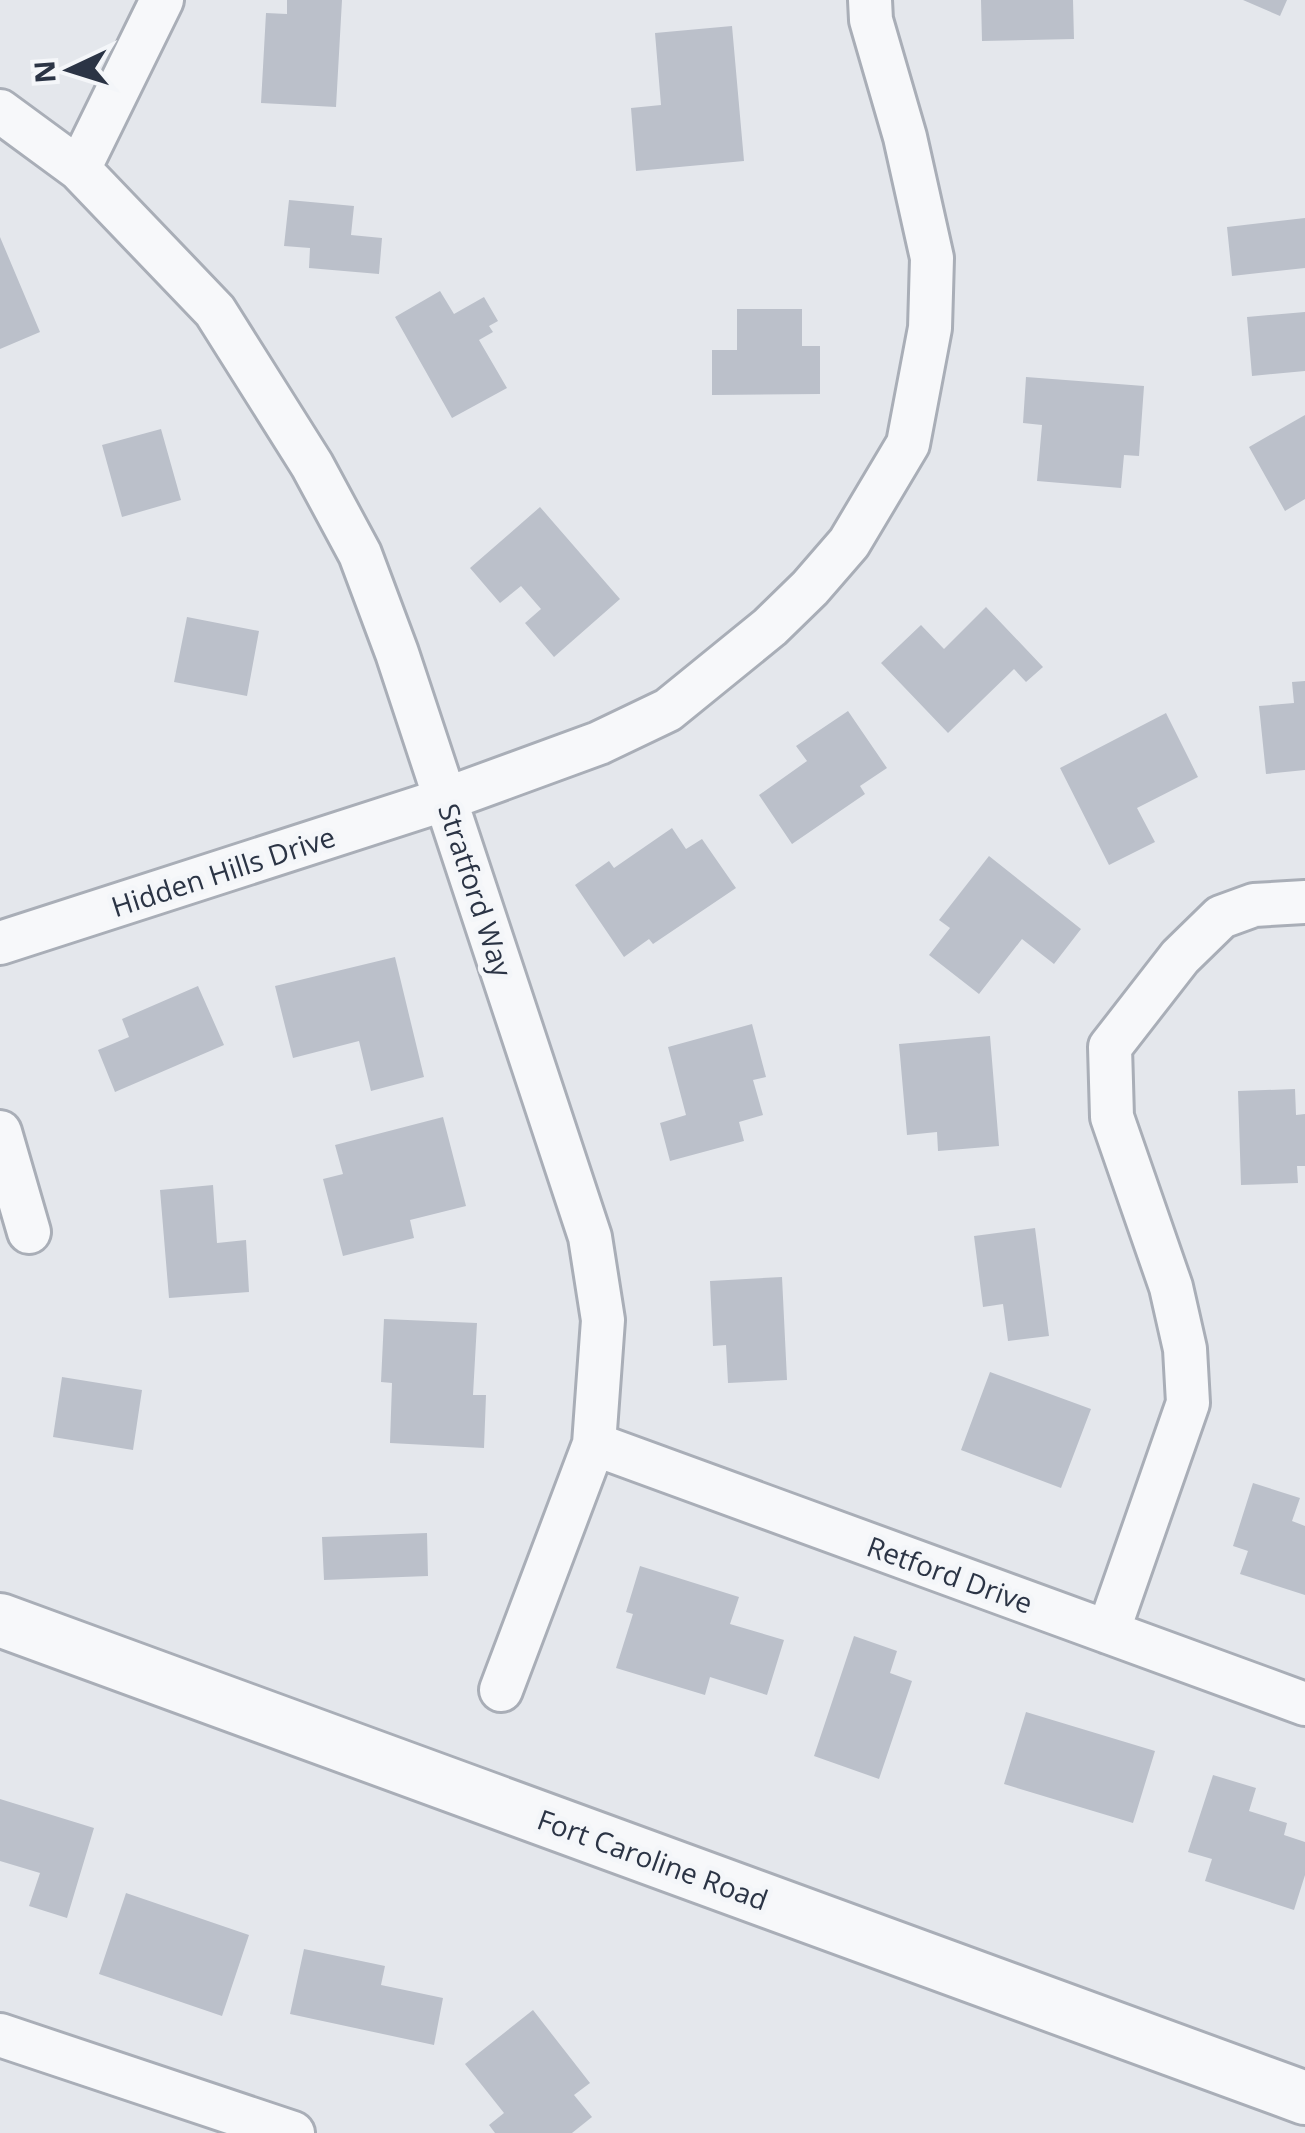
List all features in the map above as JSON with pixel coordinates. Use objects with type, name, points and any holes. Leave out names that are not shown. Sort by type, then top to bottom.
[{"type":"street","points":[[79,168],[162,0]]},
{"type":"street","name":"Hidden Hills Drive","points":[[0,943],[446,799],[599,743],[668,710],[770,627],[810,588],[849,543],[908,444],[930,328],[932,258],[905,137],[871,20],[870,0]]},
{"type":"street","name":"Stratford Way","points":[[0,112],[79,168],[214,311],[312,465],[360,554],[446,799],[590,1237],[603,1320],[594,1444],[501,1690]]},
{"type":"street","points":[[1108,1632],[1188,1403],[1185,1349],[1171,1287],[1112,1117],[1110,1047],[1180,957],[1222,918],[1254,905],[1305,902]]},
{"type":"street","points":[[0,1132],[29,1232]]},
{"type":"street","name":"Retford Drive","points":[[594,1444],[1305,1704]]},
{"type":"street","name":"Fort Caroline Road","points":[[0,1620],[1305,2098]]},
{"type":"street","points":[[0,2035],[292,2133]]},
{"type":"building","points":[[287,0],[342,0],[336,107],[261,103],[266,13],[287,14]]},
{"type":"building","points":[[981,0],[1073,0],[1074,39],[982,41]]},
{"type":"building","points":[[1243,0],[1287,0],[1280,16]]},
{"type":"building","points":[[732,26],[744,161],[636,171],[631,108],[661,105],[655,33]]},
{"type":"building","points":[[289,200],[354,206],[351,235],[382,238],[379,274],[309,268],[310,248],[284,246]]},
{"type":"building","points":[[1305,218],[1305,268],[1232,276],[1227,227]]},
{"type":"building","points":[[0,237],[40,332],[0,349]]},
{"type":"building","points":[[440,291],[454,314],[484,297],[498,321],[489,326],[493,332],[479,340],[507,388],[452,418],[395,317]]},
{"type":"building","points":[[737,309],[802,309],[802,346],[820,346],[820,394],[712,395],[712,350],[737,350]]},
{"type":"building","points":[[1305,312],[1305,371],[1252,376],[1247,317]]},
{"type":"building","points":[[1026,377],[1144,386],[1139,456],[1124,455],[1121,488],[1037,481],[1042,425],[1023,423]]},
{"type":"building","points":[[1305,415],[1305,499],[1285,511],[1249,447]]},
{"type":"building","points":[[161,429],[181,500],[122,517],[102,445]]},
{"type":"building","points":[[540,507],[620,599],[554,657],[525,623],[541,609],[521,586],[500,603],[470,568]]},
{"type":"building","points":[[986,607],[1043,667],[1026,682],[1014,669],[948,733],[881,663],[921,625],[944,649]]},
{"type":"building","points":[[187,617],[259,631],[247,696],[174,682]]},
{"type":"building","points":[[1305,681],[1305,770],[1266,774],[1259,706],[1294,703],[1292,682]]},
{"type":"building","points":[[848,711],[887,768],[860,786],[865,794],[792,844],[759,795],[807,761],[796,746]]},
{"type":"building","points":[[1166,713],[1198,777],[1137,808],[1155,842],[1109,865],[1060,768]]},
{"type":"building","points":[[672,828],[686,849],[702,839],[736,888],[653,944],[649,939],[624,957],[575,885],[609,861],[614,868]]},
{"type":"building","points":[[989,856],[1081,929],[1054,964],[1022,939],[979,994],[929,955],[950,928],[939,920]]},
{"type":"building","points":[[395,957],[424,1077],[371,1091],[359,1041],[293,1058],[275,986]]},
{"type":"building","points":[[198,986],[224,1045],[115,1092],[98,1050],[129,1037],[122,1019]]},
{"type":"building","points":[[752,1024],[766,1077],[753,1080],[763,1115],[739,1122],[744,1141],[670,1161],[660,1123],[686,1115],[668,1047]]},
{"type":"building","points":[[990,1036],[999,1146],[938,1151],[937,1132],[907,1135],[899,1044]]},
{"type":"building","points":[[1295,1089],[1296,1115],[1305,1114],[1305,1166],[1297,1166],[1298,1183],[1241,1185],[1238,1091]]},
{"type":"building","points":[[443,1117],[466,1206],[410,1220],[414,1238],[343,1256],[323,1179],[343,1174],[335,1145]]},
{"type":"building","points":[[213,1185],[217,1243],[246,1240],[249,1292],[169,1298],[160,1190]]},
{"type":"building","points":[[1035,1228],[1049,1336],[1008,1341],[1003,1304],[983,1307],[974,1236]]},
{"type":"building","points":[[782,1277],[787,1380],[728,1383],[726,1345],[713,1346],[710,1281]]},
{"type":"building","points":[[384,1319],[477,1323],[473,1395],[486,1395],[484,1448],[390,1443],[392,1383],[381,1382]]},
{"type":"building","points":[[990,1372],[1091,1409],[1061,1488],[961,1450]]},
{"type":"building","points":[[62,1377],[142,1390],[133,1450],[53,1437]]},
{"type":"building","points":[[1253,1483],[1300,1498],[1292,1521],[1305,1526],[1305,1595],[1240,1574],[1248,1551],[1233,1546]]},
{"type":"building","points":[[427,1533],[428,1576],[324,1580],[322,1537]]},
{"type":"building","points":[[640,1566],[739,1597],[730,1624],[784,1640],[767,1695],[710,1677],[705,1695],[616,1668],[633,1614],[626,1612]]},
{"type":"building","points":[[854,1636],[897,1651],[890,1673],[912,1681],[879,1779],[814,1756]]},
{"type":"building","points":[[1026,1712],[1155,1751],[1133,1823],[1004,1784]]},
{"type":"building","points":[[1213,1775],[1256,1788],[1249,1811],[1287,1823],[1284,1835],[1305,1842],[1305,1875],[1294,1910],[1205,1881],[1212,1859],[1188,1852]]},
{"type":"building","points":[[0,1799],[94,1828],[67,1918],[29,1906],[40,1873],[0,1861]]},
{"type":"building","points":[[126,1893],[249,1935],[222,2016],[99,1974]]},
{"type":"building","points":[[304,1949],[385,1966],[381,1985],[443,1998],[434,2045],[290,2014]]},
{"type":"building","points":[[533,2010],[590,2083],[574,2095],[592,2117],[572,2133],[495,2133],[489,2125],[504,2113],[465,2064]]}]
